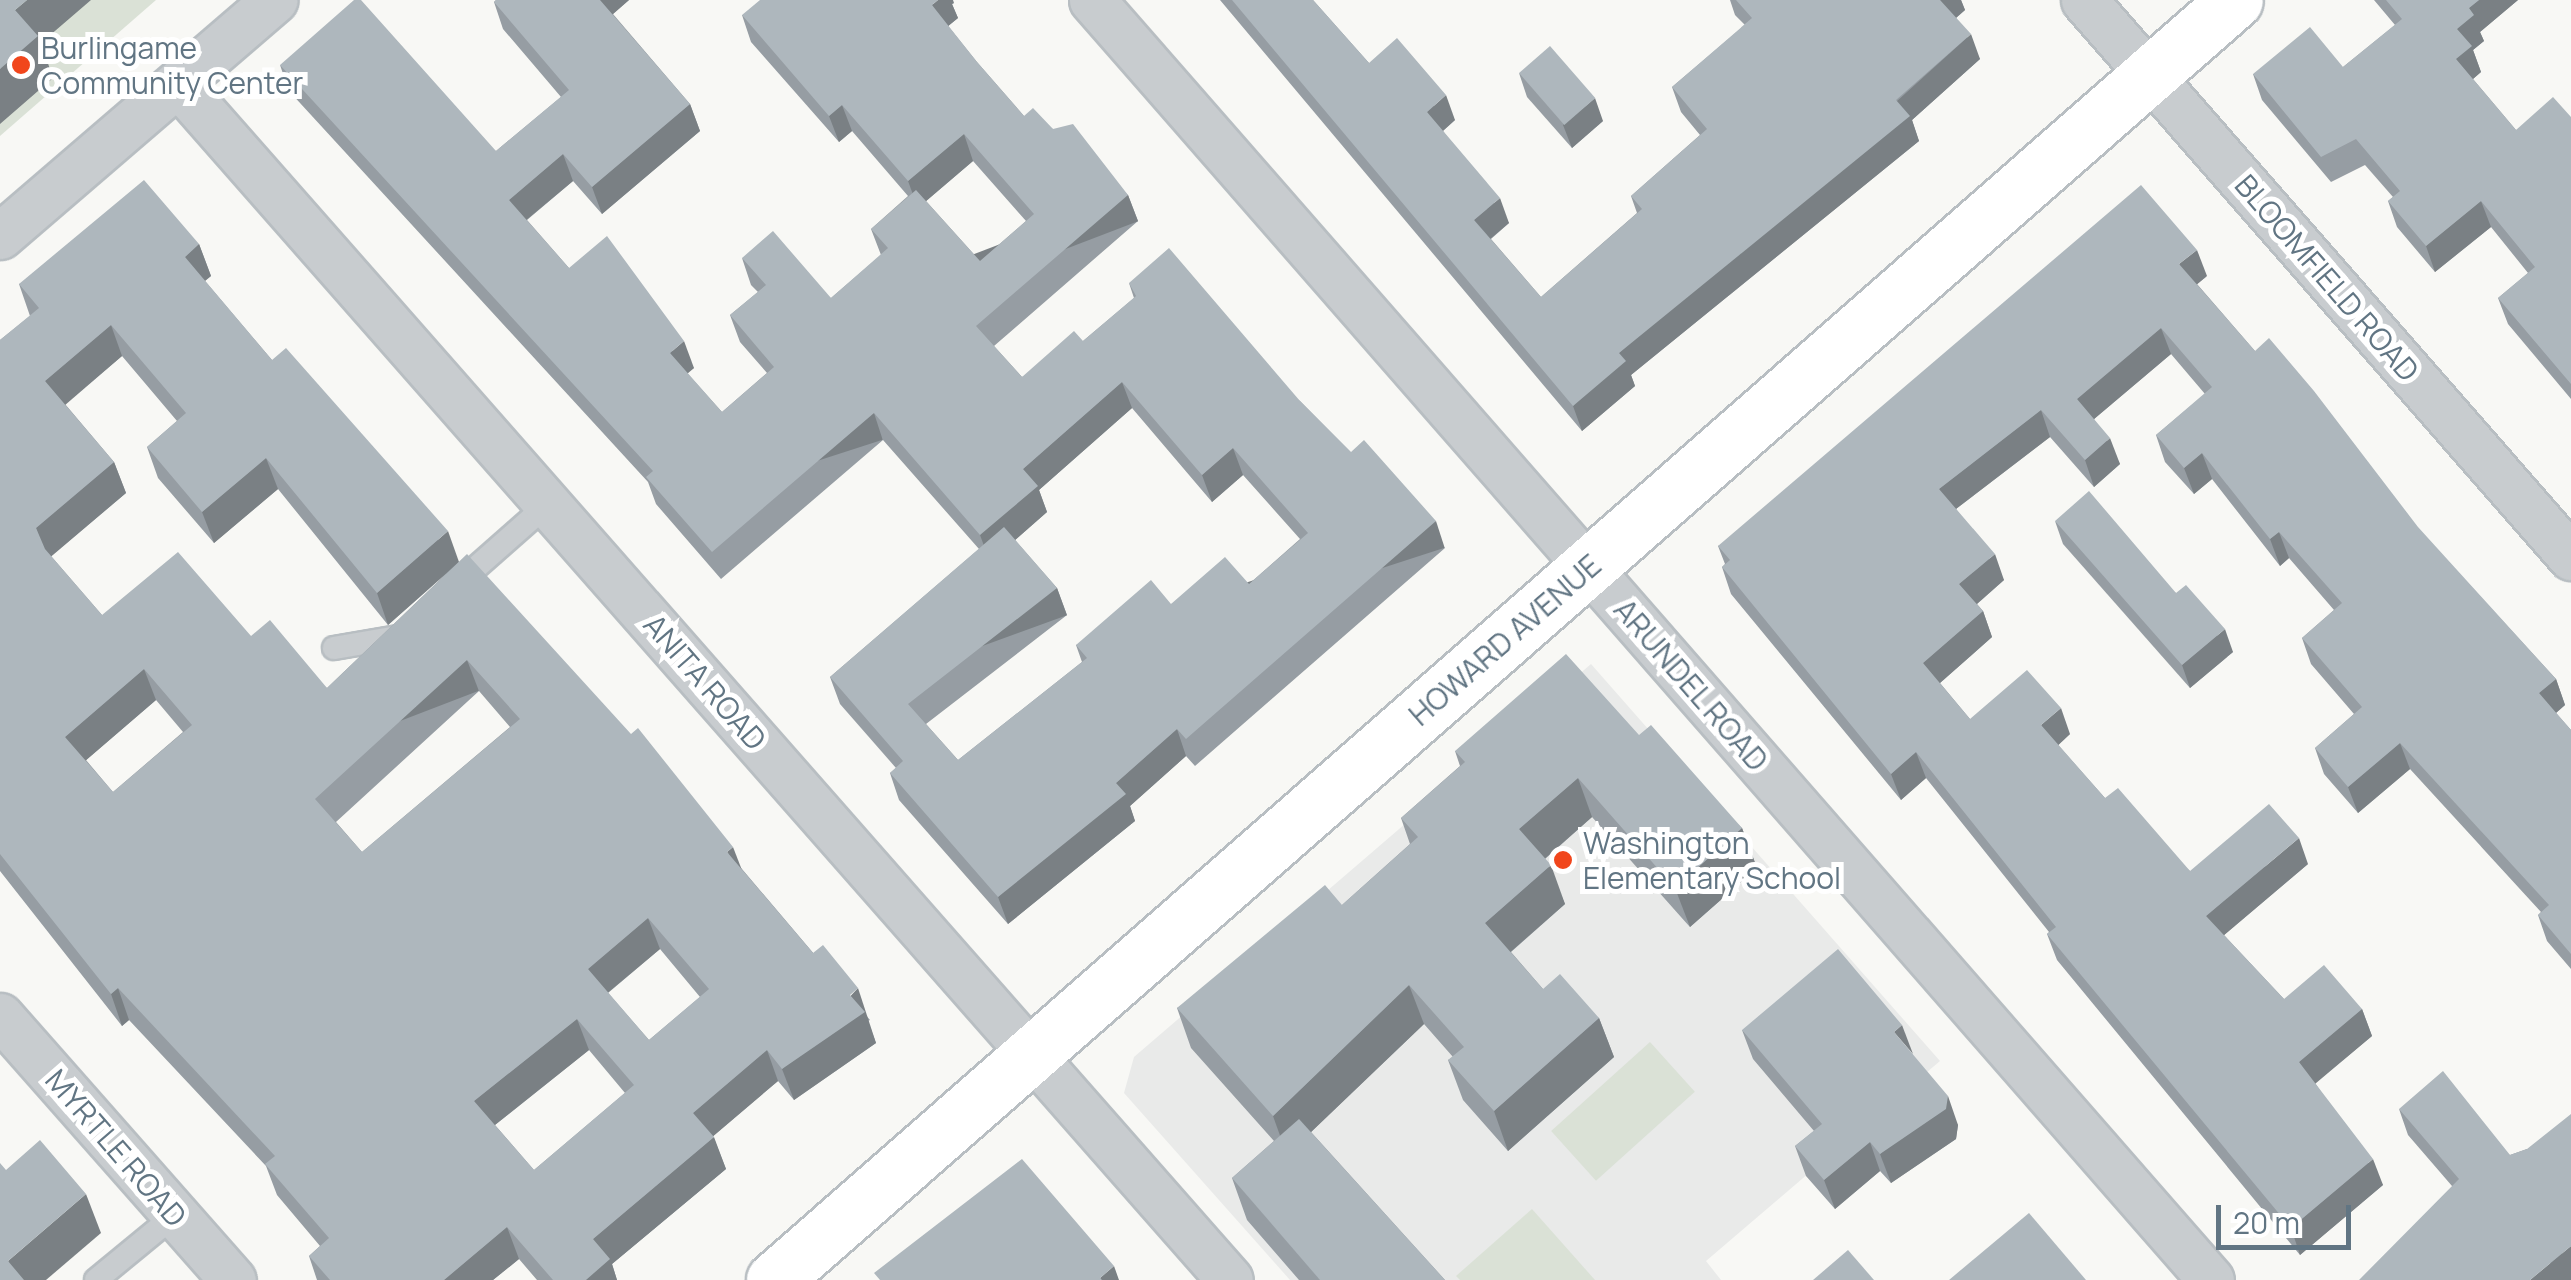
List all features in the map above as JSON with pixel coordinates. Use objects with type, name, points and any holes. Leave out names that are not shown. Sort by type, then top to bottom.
[{"type":"street","points":[[0,236],[274,0]]},
{"type":"street","name":"ARUNDEL ROAD","points":[[1092,0],[2211,1280]]},
{"type":"street","name":"BLOOMFIELD ROAD","points":[[2084,0],[2571,557]]},
{"type":"street","name":"HOWARD AVENUE","points":[[774,1280],[2235,0]]},
{"type":"street","name":"ANITA ROAD","points":[[178,84],[1230,1280]]},
{"type":"street","name":"MYRTLE ROAD","points":[[0,1016],[233,1280]]},
{"type":"lane","points":[[334,648],[376,648],[421,617],[548,504]]},
{"type":"lane","points":[[96,1280],[175,1215]]},
{"type":"shaded area","points":[[0,0],[156,0],[0,136]]},
{"type":"shaded area","name":"Washington Elementary School","points":[[1591,664],[1940,1061],[1706,1261],[1721,1280],[1290,1280],[1124,1093],[1134,1057]]},
{"type":"shaded area","points":[[1650,1042],[1695,1092],[1596,1181],[1551,1131]]},
{"type":"shaded area","points":[[1532,1209],[1595,1280],[1460,1280],[1456,1276]]},
{"type":"building","points":[[0,0],[27,0],[15,10],[38,36],[0,69]]},
{"type":"building","points":[[354,0],[361,0],[496,151],[569,90],[494,2],[600,0],[690,104],[592,187],[563,154],[509,200],[569,268],[607,236],[684,341],[670,353],[722,412],[774,367],[730,315],[766,285],[742,258],[773,231],[831,298],[888,248],[871,229],[916,190],[980,261],[1034,214],[964,134],[908,181],[842,105],[829,116],[742,15],[760,0],[938,0],[932,5],[1024,116],[1033,108],[1053,129],[1073,124],[1128,195],[976,326],[1022,377],[1074,331],[1083,341],[1136,296],[1129,283],[1169,248],[1300,401],[1351,452],[1364,440],[1436,521],[1186,739],[1177,729],[1116,783],[1126,794],[998,897],[890,773],[903,761],[830,677],[1004,527],[1057,588],[908,704],[958,760],[1087,658],[1076,645],[1151,580],[1171,604],[1225,557],[1249,584],[1308,533],[1233,448],[1202,475],[1122,382],[1023,469],[1038,486],[980,535],[874,413],[712,552],[646,477],[653,471],[280,65]]},
{"type":"building","points":[[1232,0],[1313,0],[1369,63],[1397,38],[1446,95],[1427,112],[1500,198],[1474,220],[1541,297],[1642,209],[1631,196],[1707,129],[1672,87],[1752,18],[1736,0],[1940,0],[1971,34],[1896,100],[1910,116],[1619,353],[1626,361],[1573,406]]},
{"type":"building","points":[[2386,0],[2479,0],[2469,8],[2474,15],[2457,29],[2472,46],[2456,59],[2516,130],[2553,97],[2571,117],[2571,384],[2498,298],[2535,267],[2481,201],[2426,246],[2388,201],[2400,191],[2356,139],[2321,157],[2253,74],[2310,27],[2343,67],[2402,19]]},
{"type":"building","points":[[1550,46],[1595,98],[1564,125],[1519,73]]},
{"type":"building","points":[[144,180],[199,244],[185,257],[272,360],[286,348],[448,531],[377,593],[266,458],[202,512],[147,447],[186,413],[111,325],[45,381],[114,462],[36,528],[45,549],[102,615],[178,552],[251,636],[270,620],[327,688],[467,554],[631,734],[638,728],[733,847],[727,852],[813,953],[823,945],[858,988],[850,995],[865,1012],[782,1069],[767,1050],[693,1113],[714,1137],[593,1239],[610,1259],[586,1280],[553,1280],[507,1227],[444,1280],[330,1280],[309,1256],[329,1238],[265,1164],[275,1156],[118,988],[111,994],[0,854],[0,340],[39,308],[19,284]],"holes":[[[467,660],[520,719],[362,852],[315,799]],[[144,669],[192,725],[113,792],[65,737]],[[648,918],[709,989],[649,1040],[588,969]],[[577,1019],[634,1085],[534,1170],[474,1101]]]},
{"type":"building","points":[[2141,185],[2197,250],[2179,264],[2255,351],[2269,338],[2418,527],[2556,679],[2539,693],[2571,730],[2571,954],[2538,915],[2549,905],[2400,743],[2348,787],[2315,748],[2362,707],[2302,638],[2342,603],[2279,532],[2270,539],[2202,453],[2184,468],[2156,435],[2212,387],[2161,328],[2077,399],[2110,438],[2085,460],[2041,410],[1939,489],[1995,554],[1959,584],[1983,611],[1923,663],[1970,719],[2027,670],[2061,708],[2041,725],[2105,798],[2118,788],[2190,871],[2269,804],[2299,838],[2206,916],[2284,999],[2324,965],[2362,1009],[2299,1062],[2373,1159],[2291,1228],[2047,934],[2056,927],[1916,752],[1891,774],[1722,567],[1730,560],[1718,546]]},
{"type":"building","points":[[2089,491],[2176,593],[2186,585],[2225,629],[2182,665],[2055,521]]},
{"type":"building","points":[[1566,654],[1639,735],[1651,725],[1742,828],[1675,888],[1578,778],[1519,829],[1551,865],[1485,923],[1543,989],[1560,974],[1599,1018],[1494,1111],[1448,1060],[1464,1047],[1409,985],[1273,1116],[1177,1008],[1325,885],[1342,905],[1418,837],[1401,818],[1465,762],[1455,751]]},
{"type":"building","points":[[1838,949],[1902,1025],[1894,1032],[1948,1096],[1946,1109],[1880,1154],[1870,1142],[1824,1180],[1795,1146],[1822,1124],[1742,1030]]},
{"type":"building","points":[[2443,1071],[2510,1155],[2527,1149],[2571,1114],[2571,1246],[2530,1280],[2359,1280],[2459,1179],[2399,1109]]},
{"type":"building","points":[[1299,1119],[1445,1280],[1320,1280],[1232,1178]]},
{"type":"building","points":[[40,1140],[86,1194],[8,1261],[24,1280],[0,1280],[0,1163],[6,1170]]},
{"type":"building","points":[[1022,1159],[1114,1266],[1102,1280],[880,1280],[874,1273]]},
{"type":"building","points":[[2029,1213],[2086,1280],[1949,1280]]},
{"type":"building","points":[[1848,1250],[1874,1280],[1813,1280]]},
{"type":"place","name":"Burlingame Community Center","points":[[21,65]]},
{"type":"place","name":"Washington Elementary School","points":[[1563,860]]}]
